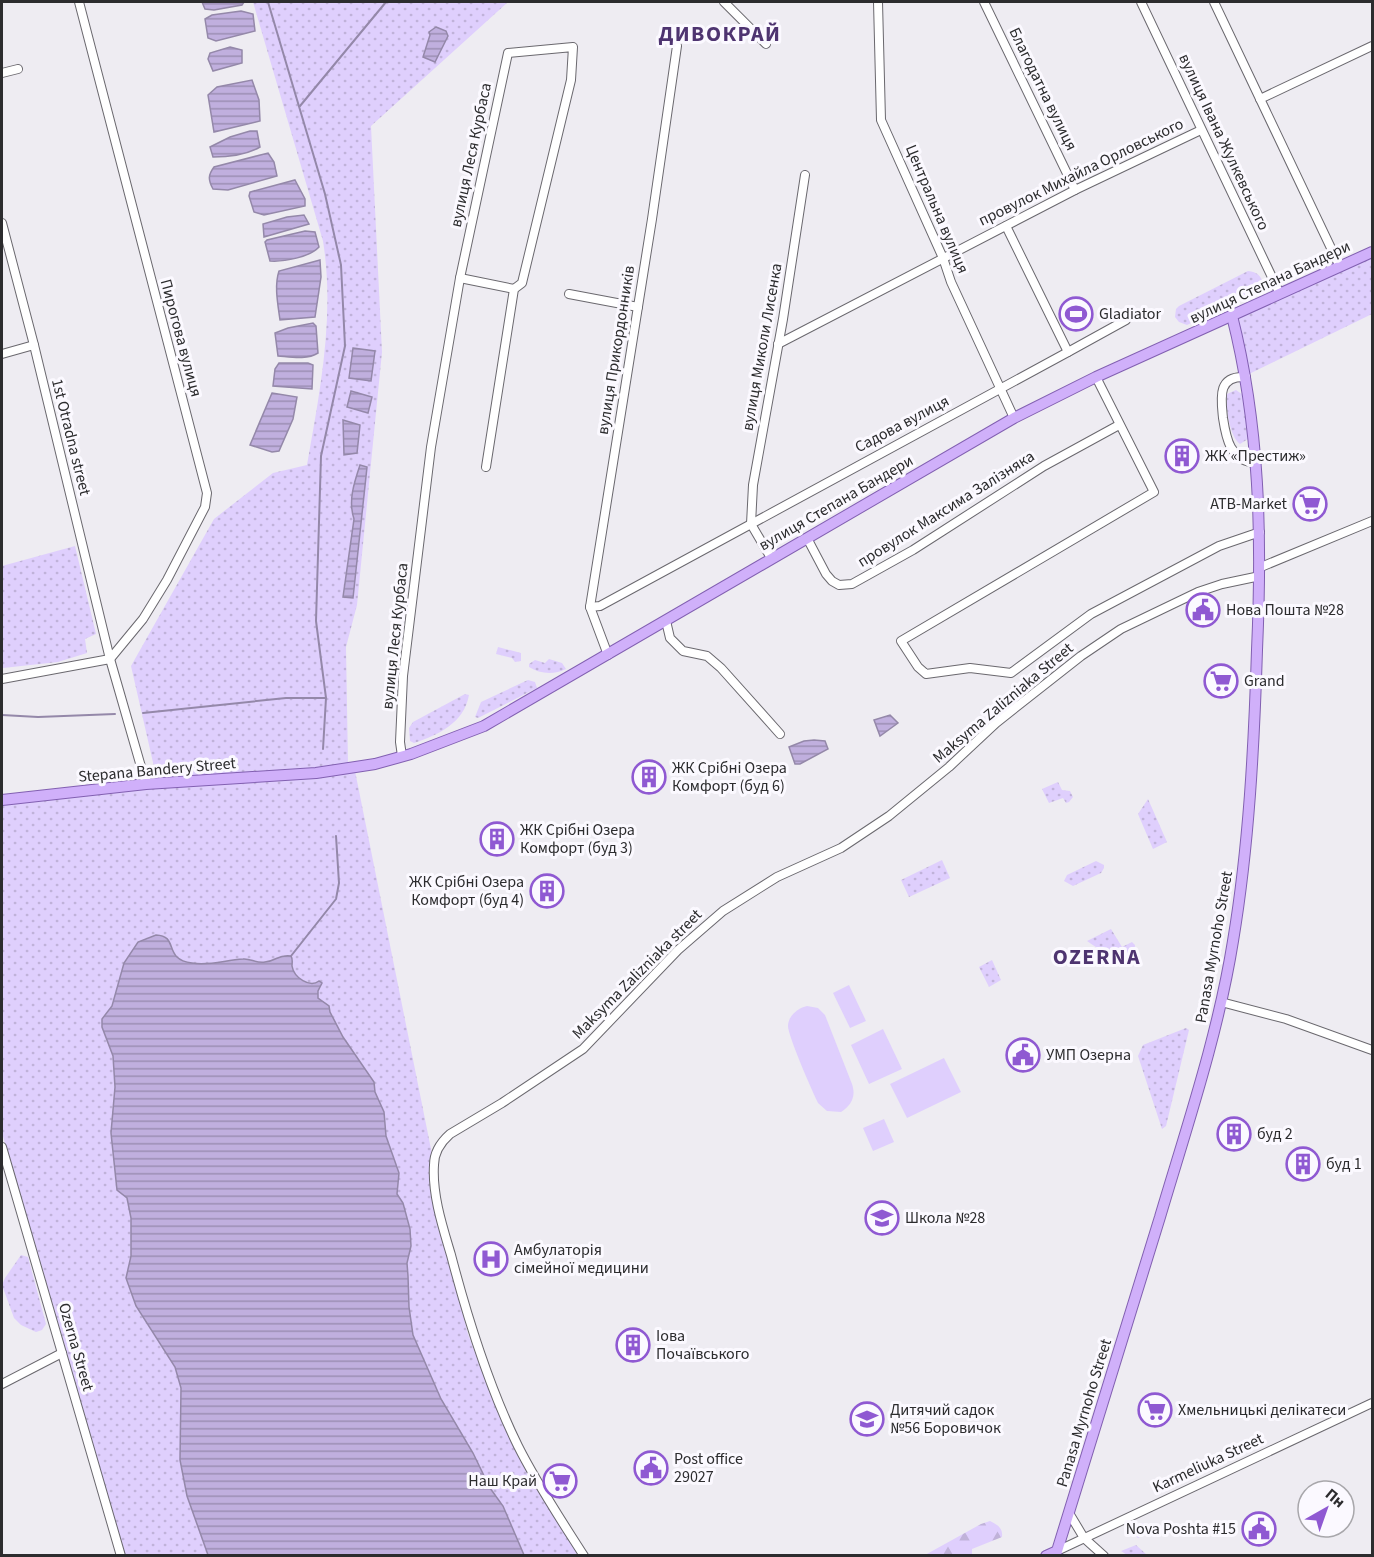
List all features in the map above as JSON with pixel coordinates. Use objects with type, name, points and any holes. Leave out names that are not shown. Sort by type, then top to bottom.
[{"type":"main road","name":"вулиця Степана Бандери","points":[[402,756],[484,726],[1014,418],[1096,377],[1372,252]]},
{"type":"main road","name":"Panasa Myrnoho Street","points":[[1052,1553],[1069,1513],[1194,1106],[1221,1002],[1233,941],[1247,830],[1256,698],[1260,532],[1256,463],[1246,377],[1232,316]]},
{"type":"main road","name":"Stepana Bandery Street","points":[[2,800],[146,784],[316,773],[375,764],[402,756]]},
{"type":"street","name":"Пирогова вулиця","points":[[79,2],[207,494],[205,507],[167,580],[144,619],[110,659]]},
{"type":"street","points":[[724,2],[766,44]]},
{"type":"street","name":"Центральна вулиця","points":[[878,2],[882,120],[943,258],[951,282],[1014,418]]},
{"type":"street","name":"Благодатна вулиця","points":[[984,2],[1075,190]]},
{"type":"street","name":"вулиця Івана Жулкевського","points":[[1141,2],[1280,294]]},
{"type":"street","points":[[1214,2],[1340,267]]},
{"type":"street","name":"вулиця Прикордонників","points":[[608,655],[590,607],[638,307],[676,46]]},
{"type":"street","points":[[1260,99],[1372,46]]},
{"type":"street","name":"вулиця Леся Курбаса","points":[[402,756],[400,742],[405,664],[431,447],[460,278],[508,53],[573,47],[571,80],[522,283],[514,288],[486,466]]},
{"type":"street","points":[[2,73],[18,69]]},
{"type":"street","name":"провулок Михайла Орловського","points":[[778,344],[1075,190],[1201,130]]},
{"type":"street","name":"вулиця Миколи Лисенка","points":[[751,524],[753,485],[805,175]]},
{"type":"street","name":"1st Otradna street","points":[[2,222],[110,659],[146,784]]},
{"type":"street","points":[[1006,226],[1068,352]]},
{"type":"street","points":[[460,278],[514,288]]},
{"type":"street","points":[[569,294],[638,307]]},
{"type":"street","name":"Садова вулиця","points":[[590,607],[600,606],[1126,320]]},
{"type":"street","points":[[2,354],[34,345]]},
{"type":"street","points":[[1096,377],[1154,492],[901,641],[918,667],[926,674],[970,668],[1011,673],[1091,614],[1210,551],[1260,532]]},
{"type":"street","points":[[1246,377],[1228,381],[1221,390],[1221,398],[1227,441],[1236,453],[1249,462],[1256,463]]},
{"type":"street","name":"провулок Максима Залізняка","points":[[807,537],[832,581],[839,585],[852,584],[913,550],[1044,466],[1119,425]]},
{"type":"street","name":"Maksyma Zalizniaka Street","points":[[584,1556],[518,1445],[472,1332],[436,1191],[434,1165],[436,1153],[444,1140],[583,1049],[678,950],[723,911],[777,878],[841,848],[889,816],[949,767],[996,723],[1081,656],[1121,629],[1198,592],[1260,572],[1372,521]]},
{"type":"street","points":[[751,524],[771,558]]},
{"type":"street","points":[[666,621],[670,638],[683,651],[707,656],[721,668],[780,734]]},
{"type":"street","points":[[2,679],[110,659]]},
{"type":"street","points":[[1221,1002],[1286,1019],[1372,1050]]},
{"type":"street","name":"Ozerna Street","points":[[2,1147],[121,1556]]},
{"type":"street","points":[[2,1384],[62,1353]]},
{"type":"street","name":"Karmeliuka Street","points":[[1052,1553],[1372,1403]]},
{"type":"street","points":[[1069,1513],[1084,1538],[1104,1556]]},
{"type":"green space","points":[[253,2],[508,2],[371,126],[382,352],[357,605],[346,647],[348,764],[315,769],[157,780],[131,666],[214,519],[273,473],[307,465],[321,381],[327,325],[323,241]]},
{"type":"green space","points":[[1372,255],[1372,314],[1249,374],[1236,319]]},
{"type":"green space","points":[[1248,271],[1260,277],[1263,285],[1259,290],[1187,325],[1179,322],[1175,317],[1179,306]]},
{"type":"green space","points":[[1236,390],[1243,395],[1249,434],[1248,439],[1240,444],[1233,435],[1227,406],[1227,394]]},
{"type":"green space","points":[[75,546],[96,634],[85,639],[87,653],[58,662],[3,668],[2,566]]},
{"type":"green space","points":[[498,647],[521,653],[521,661],[515,662],[512,658],[496,654]]},
{"type":"green space","points":[[549,659],[562,663],[566,669],[547,673],[529,667],[529,664],[535,660],[545,663]]},
{"type":"green space","points":[[528,680],[535,682],[537,688],[478,718],[475,717],[481,702]]},
{"type":"green space","points":[[465,694],[469,695],[462,713],[449,726],[423,740],[414,743],[410,741],[409,728],[413,722]]},
{"type":"green space","points":[[355,771],[432,1154],[431,1178],[437,1213],[468,1334],[484,1376],[579,1555],[125,1555],[2,1133],[2,804],[146,788]]},
{"type":"green space","points":[[1058,782],[1062,790],[1070,791],[1073,797],[1066,803],[1063,798],[1049,803],[1042,789]]},
{"type":"green space","points":[[1148,799],[1167,842],[1153,849],[1138,814]]},
{"type":"green space","points":[[942,860],[950,878],[909,897],[901,880]]},
{"type":"green space","points":[[1096,861],[1104,865],[1101,873],[1073,886],[1064,881],[1067,875]]},
{"type":"green space","points":[[1111,929],[1122,947],[1132,942],[1135,945],[1134,958],[1130,961],[1107,953],[1087,941]]},
{"type":"green space","points":[[992,960],[1001,980],[989,987],[979,967]]},
{"type":"green space","points":[[849,985],[866,1021],[850,1028],[833,993]]},
{"type":"green space","points":[[807,1006],[818,1008],[825,1015],[852,1084],[854,1092],[852,1100],[841,1112],[827,1111],[818,1103],[792,1041],[788,1026],[790,1019],[797,1011]]},
{"type":"green space","points":[[1186,1028],[1189,1030],[1166,1126],[1162,1129],[1138,1056],[1143,1045]]},
{"type":"green space","points":[[883,1029],[902,1069],[869,1084],[851,1045]]},
{"type":"green space","points":[[944,1058],[961,1092],[907,1118],[890,1084]]},
{"type":"green space","points":[[884,1119],[894,1142],[873,1151],[863,1128]]},
{"type":"green space","points":[[21,1255],[28,1257],[46,1324],[42,1330],[36,1332],[21,1325],[14,1318],[2,1285]]},
{"type":"green space","points":[[990,1521],[1002,1531],[1002,1537],[972,1549],[972,1555],[925,1555],[981,1524]]},
{"type":"green space","points":[[1143,1523],[1149,1532],[1138,1538],[1129,1530]]},
{"type":"green space","points":[[1136,1545],[1147,1555],[1127,1555],[1121,1551]]},
{"type":"shaded area","points":[[202,2],[244,2],[242,5],[214,10],[205,9]]},
{"type":"shaded area","points":[[241,11],[253,14],[255,31],[216,41],[208,38],[205,19],[212,15]]},
{"type":"shaded area","points":[[436,27],[446,31],[448,36],[435,62],[423,57],[429,32]]},
{"type":"shaded area","points":[[230,47],[242,50],[242,63],[213,71],[208,59],[210,53]]},
{"type":"shaded area","points":[[252,80],[259,100],[260,121],[214,132],[208,95],[217,87]]},
{"type":"shaded area","points":[[257,131],[260,147],[237,155],[213,157],[210,147],[230,137]]},
{"type":"shaded area","points":[[268,153],[274,162],[277,176],[228,190],[213,189],[209,178],[214,167]]},
{"type":"shaded area","points":[[295,180],[305,199],[305,206],[264,215],[254,212],[250,192]]},
{"type":"shaded area","points":[[304,215],[309,224],[264,237],[263,224]]},
{"type":"shaded area","points":[[305,231],[315,232],[319,247],[315,251],[296,258],[270,261],[265,242],[267,240]]},
{"type":"shaded area","points":[[320,260],[321,277],[315,317],[280,320],[277,302],[279,271]]},
{"type":"shaded area","points":[[313,323],[316,326],[318,353],[304,357],[278,356],[275,333]]},
{"type":"shaded area","points":[[353,348],[375,351],[371,381],[349,378]]},
{"type":"shaded area","points":[[279,363],[313,365],[312,389],[273,386],[275,369]]},
{"type":"shaded area","points":[[351,391],[372,397],[368,413],[347,407]]},
{"type":"shaded area","points":[[272,393],[297,397],[293,419],[279,451],[272,452],[250,445]]},
{"type":"shaded area","points":[[343,420],[360,425],[357,453],[344,455]]},
{"type":"shaded area","points":[[360,465],[367,467],[353,598],[343,597],[354,519],[352,492]]},
{"type":"shaded area","points":[[890,715],[898,723],[880,736],[874,720]]},
{"type":"shaded area","points":[[814,740],[825,741],[828,749],[800,764],[795,764],[789,747]]},
{"type":"shaded area","points":[[156,935],[168,939],[174,953],[183,961],[199,964],[246,959],[262,962],[291,956],[293,970],[299,978],[311,983],[319,981],[322,983],[318,991],[318,998],[329,1006],[343,1037],[374,1082],[375,1092],[384,1112],[386,1136],[399,1173],[397,1194],[403,1203],[410,1229],[411,1246],[407,1263],[413,1335],[441,1399],[473,1453],[490,1488],[503,1506],[524,1555],[208,1555],[187,1496],[180,1460],[181,1388],[175,1367],[136,1306],[126,1278],[131,1256],[131,1218],[127,1198],[117,1190],[111,1133],[115,1087],[113,1056],[102,1027],[102,1019],[112,1006],[124,963],[138,942]]},
{"type":"waterway","points":[[268,2],[325,194],[341,265],[345,346],[321,456],[316,621],[326,698],[323,749]]},
{"type":"waterway","points":[[300,106],[386,2]]},
{"type":"waterway","points":[[143,713],[286,698],[325,698]]},
{"type":"waterway","points":[[2,715],[38,717],[115,714]]},
{"type":"waterway","points":[[291,956],[336,899],[339,883],[336,836]]},
{"type":"place","name":"Gladiator","points":[[1076,314]]},
{"type":"place","name":"ЖК «Престиж»","points":[[1182,456]]},
{"type":"place","name":"ATB-Market","points":[[1310,504]]},
{"type":"place","name":"Нова Пошта №28","points":[[1203,610]]},
{"type":"place","name":"Grand","points":[[1221,681]]},
{"type":"place","name":"ЖК Срібні Озера Комфорт (буд 6)","points":[[649,777]]},
{"type":"place","name":"ЖК Срібні Озера Комфорт (буд 3)","points":[[497,839]]},
{"type":"place","name":"ЖК Срібні Озера Комфорт (буд 4)","points":[[547,891]]},
{"type":"place","name":"УМП Озерна","points":[[1023,1055]]},
{"type":"place","name":"буд 2","points":[[1234,1134]]},
{"type":"place","name":"буд 1","points":[[1303,1164]]},
{"type":"place","name":"Школа №28","points":[[882,1218]]},
{"type":"place","name":"Амбулаторія сімейної медицини","points":[[491,1259]]},
{"type":"place","name":"Іова Почаївського","points":[[633,1345]]},
{"type":"place","name":"Хмельницькі делікатеси","points":[[1155,1410]]},
{"type":"place","name":"Дитячий садок №56 Боровичок","points":[[867,1419]]},
{"type":"place","name":"Post office 29027","points":[[651,1468]]},
{"type":"place","name":"Наш Край","points":[[560,1481]]},
{"type":"place","name":"Nova Poshta #15","points":[[1259,1529]]},
{"type":"district","name":"ДИВОКРАЙ","points":[[720,34]]},
{"type":"district","name":"OZERNA","points":[[1097,957]]}]
